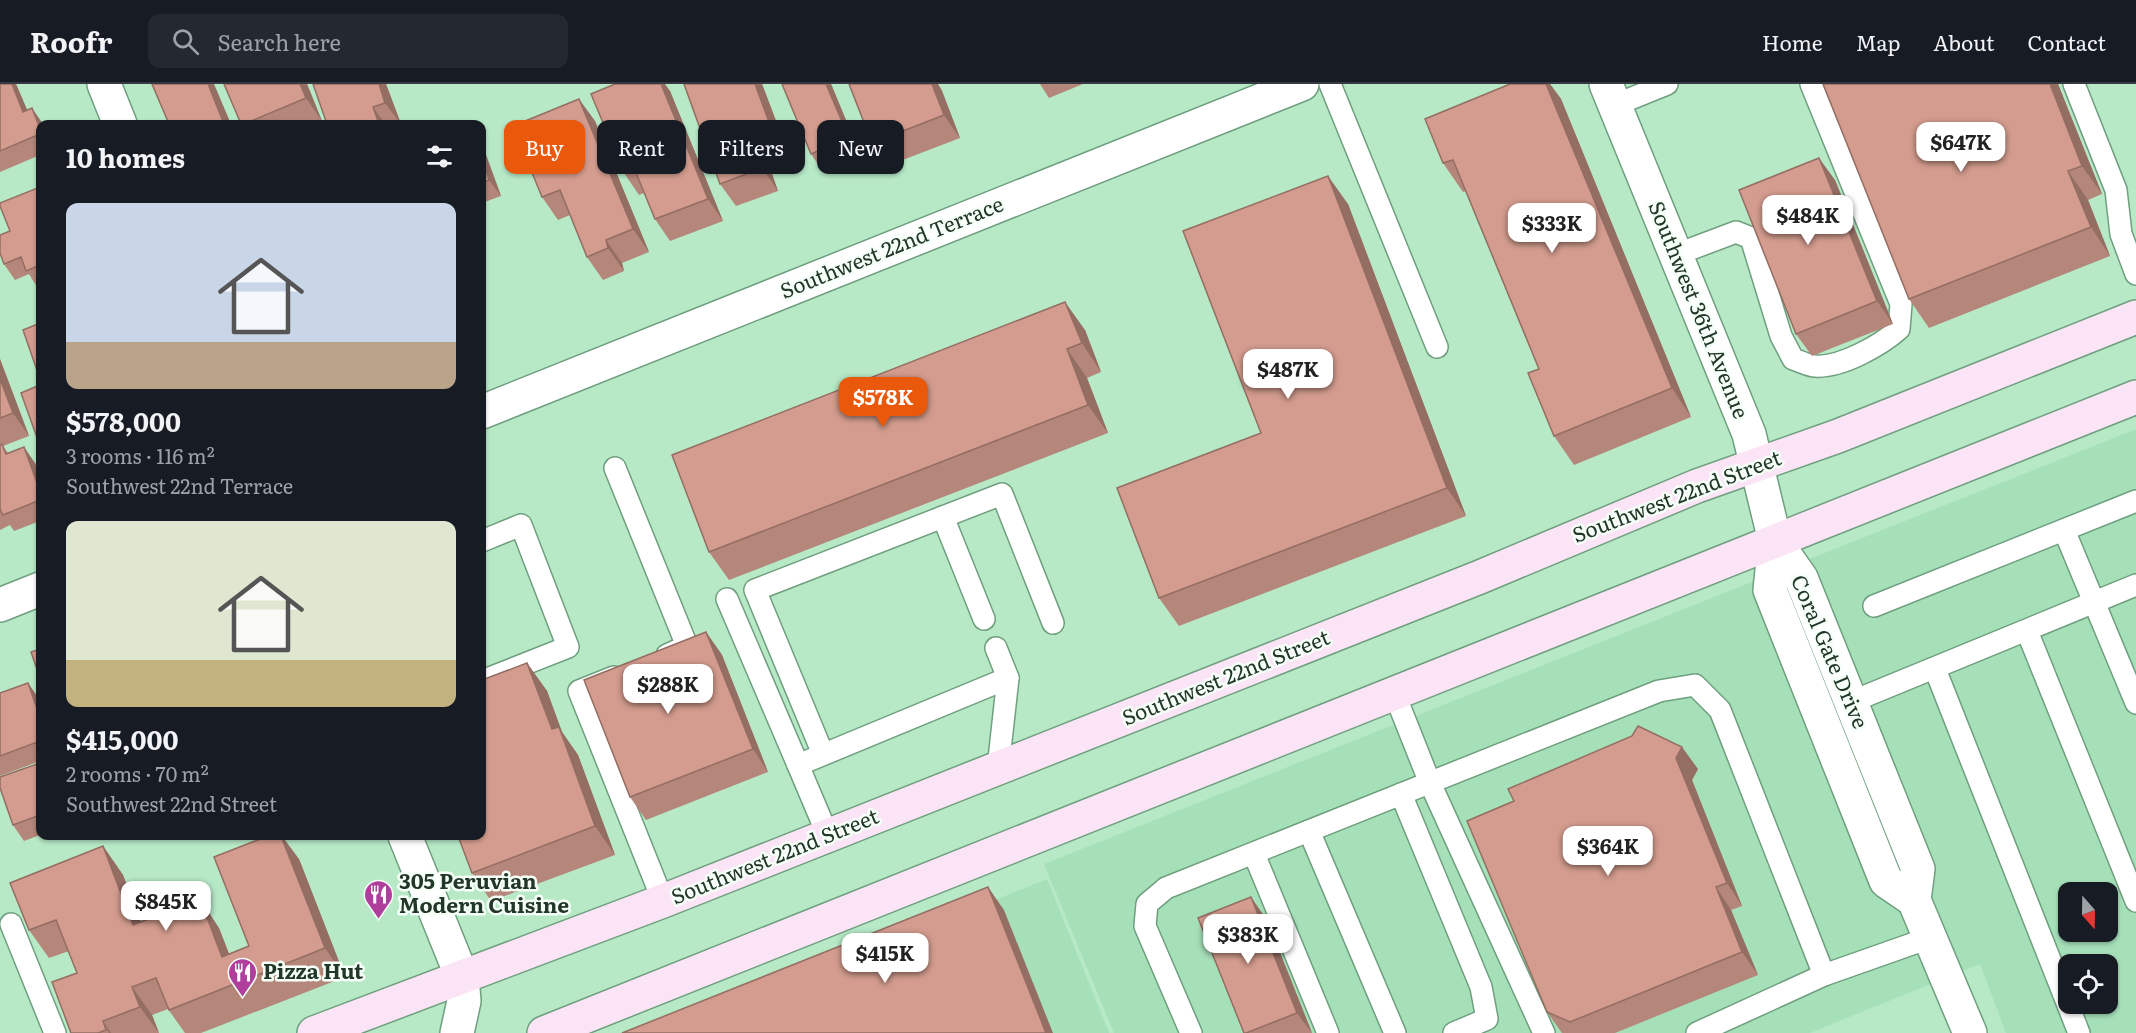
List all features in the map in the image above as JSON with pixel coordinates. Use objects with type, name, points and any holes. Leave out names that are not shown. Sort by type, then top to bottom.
[{"type":"main road","name":"Southwest 22nd Street","points":[[314,1033],[663,901],[1480,577],[1696,486],[1838,436],[2136,317]]},
{"type":"main road","points":[[544,1033],[1395,695],[2136,397]]},
{"type":"street","points":[[104,84],[118,120]]},
{"type":"street","name":"Southwest 22nd Terrace","points":[[486,410],[1302,84]]},
{"type":"street","name":"Southwest 36th Avenue","points":[[1610,94],[1742,416],[1758,464],[1775,541]]},
{"type":"street","name":"Coral Gate Drive","points":[[1775,541],[1801,578],[1918,869],[1914,900],[1970,1033]]},
{"type":"street","name":"Coral Gate Drive","points":[[1775,541],[1770,590],[1886,881],[1914,900]]},
{"type":"street","points":[[0,605],[36,591]]},
{"type":"street","points":[[407,840],[462,977],[464,1001],[457,1033]]},
{"type":"lane","points":[[1330,84],[1437,347]]},
{"type":"lane","points":[[1610,94],[1667,84]]},
{"type":"lane","points":[[1675,255],[1737,232],[1751,238],[1781,336],[1793,359],[1816,366],[1843,361],[1883,343],[1899,328],[1902,304],[1811,84]]},
{"type":"lane","points":[[2074,84],[2116,190],[2121,234],[2136,274]]},
{"type":"lane","points":[[615,468],[687,646],[579,691],[663,901]]},
{"type":"lane","points":[[823,754],[755,590],[1002,494],[1053,623]]},
{"type":"lane","points":[[1874,606],[2136,501]]},
{"type":"lane","points":[[943,517],[984,619]]},
{"type":"lane","points":[[486,539],[521,525],[568,647],[486,679]]},
{"type":"lane","points":[[2064,530],[2096,602],[2136,703]]},
{"type":"lane","points":[[1851,702],[2136,585]]},
{"type":"lane","points":[[727,599],[828,836]]},
{"type":"lane","points":[[2027,631],[2136,902]]},
{"type":"lane","points":[[996,648],[1008,678],[998,768]]},
{"type":"lane","points":[[1935,669],[2079,1033]]},
{"type":"lane","points":[[798,765],[1008,678]]},
{"type":"lane","points":[[1191,1033],[1145,926],[1147,904],[1166,888],[1659,691],[1695,685],[1720,710],[1824,975]]},
{"type":"lane","points":[[1395,695],[1430,783],[1545,1033]]},
{"type":"lane","points":[[1401,794],[1480,987],[1487,1019],[1454,1033]]},
{"type":"lane","points":[[1309,831],[1395,1033]]},
{"type":"lane","points":[[1254,854],[1328,1033]]},
{"type":"lane","points":[[11,924],[55,1033]]},
{"type":"lane","points":[[1697,1033],[1824,975],[1929,938]]},
{"type":"shaded area","points":[[2136,429],[2136,1033],[2006,1033],[1980,964],[1810,1033],[1114,1033],[1044,864]]},
{"type":"shaded area","points":[[1047,879],[1109,1033],[668,1033]]},
{"type":"building","points":[[0,84],[12,84],[23,112],[32,108],[37,120],[36,136],[0,151]]},
{"type":"building","points":[[152,84],[208,84],[222,120],[167,120]]},
{"type":"building","points":[[224,84],[300,84],[306,98],[254,120],[239,120]]},
{"type":"building","points":[[313,84],[379,84],[385,103],[373,107],[378,120],[326,120]]},
{"type":"building","points":[[615,84],[661,84],[676,120],[602,120],[591,94]]},
{"type":"building","points":[[684,84],[755,84],[768,120],[698,120],[698,123]]},
{"type":"building","points":[[782,84],[826,84],[841,120],[817,120],[817,151],[811,154],[805,140],[805,120],[797,120]]},
{"type":"building","points":[[849,84],[932,84],[944,115],[904,131],[904,120],[863,120]]},
{"type":"building","points":[[1510,84],[1546,84],[1672,388],[1554,436],[1528,373],[1539,369],[1453,160],[1443,163],[1425,119]]},
{"type":"building","points":[[1823,84],[2050,84],[2082,166],[2068,171],[2091,227],[1909,299]]},
{"type":"building","points":[[579,99],[597,142],[597,174],[610,174],[633,229],[606,240],[608,248],[587,257],[560,190],[542,197],[533,174],[585,174],[585,120],[528,120]]},
{"type":"building","points":[[686,145],[708,199],[655,219],[636,174],[686,174]]},
{"type":"building","points":[[1819,158],[1877,301],[1796,334],[1739,190]]},
{"type":"building","points":[[716,174],[746,174],[720,184]]},
{"type":"building","points":[[1328,176],[1447,488],[1159,598],[1117,488],[1261,433],[1183,231]]},
{"type":"building","points":[[36,189],[36,267],[26,271],[21,257],[4,264],[0,253],[0,235],[10,231],[0,203]]},
{"type":"building","points":[[1065,302],[1082,343],[1067,349],[1088,405],[709,552],[672,455]]},
{"type":"building","points":[[36,325],[36,367],[23,330]]},
{"type":"building","points":[[0,379],[13,413],[0,418]]},
{"type":"building","points":[[36,387],[36,435],[21,393]]},
{"type":"building","points":[[2,444],[6,454],[24,447],[36,480],[36,502],[3,515],[0,509],[0,445]]},
{"type":"building","points":[[706,632],[753,749],[630,797],[584,680]]},
{"type":"building","points":[[36,650],[36,666],[31,652]]},
{"type":"building","points":[[527,663],[552,729],[559,727],[595,826],[472,873],[460,840],[486,840],[486,678]]},
{"type":"building","points":[[28,683],[36,706],[36,742],[0,756],[0,693]]},
{"type":"building","points":[[1638,726],[1682,747],[1676,758],[1727,883],[1716,887],[1742,952],[1570,1022],[1547,1012],[1467,821],[1514,801],[1508,789],[1632,736]]},
{"type":"building","points":[[36,764],[36,816],[13,825],[0,788],[0,777]]},
{"type":"building","points":[[258,840],[283,840],[325,948],[169,1010],[156,978],[132,987],[140,1007],[103,1021],[106,1030],[98,1033],[71,1033],[52,982],[77,973],[56,920],[29,930],[10,883],[103,846],[133,925],[200,899],[222,957],[249,946],[214,857]]},
{"type":"building","points":[[988,887],[1046,1033],[622,1033]]},
{"type":"building","points":[[1251,897],[1297,1013],[1244,1033],[1198,918]]},
{"type":"place","name":"305 Peruvian Modern Cuisine","points":[[378,920]]},
{"type":"place","name":"Pizza Hut","points":[[242,998]]}]
